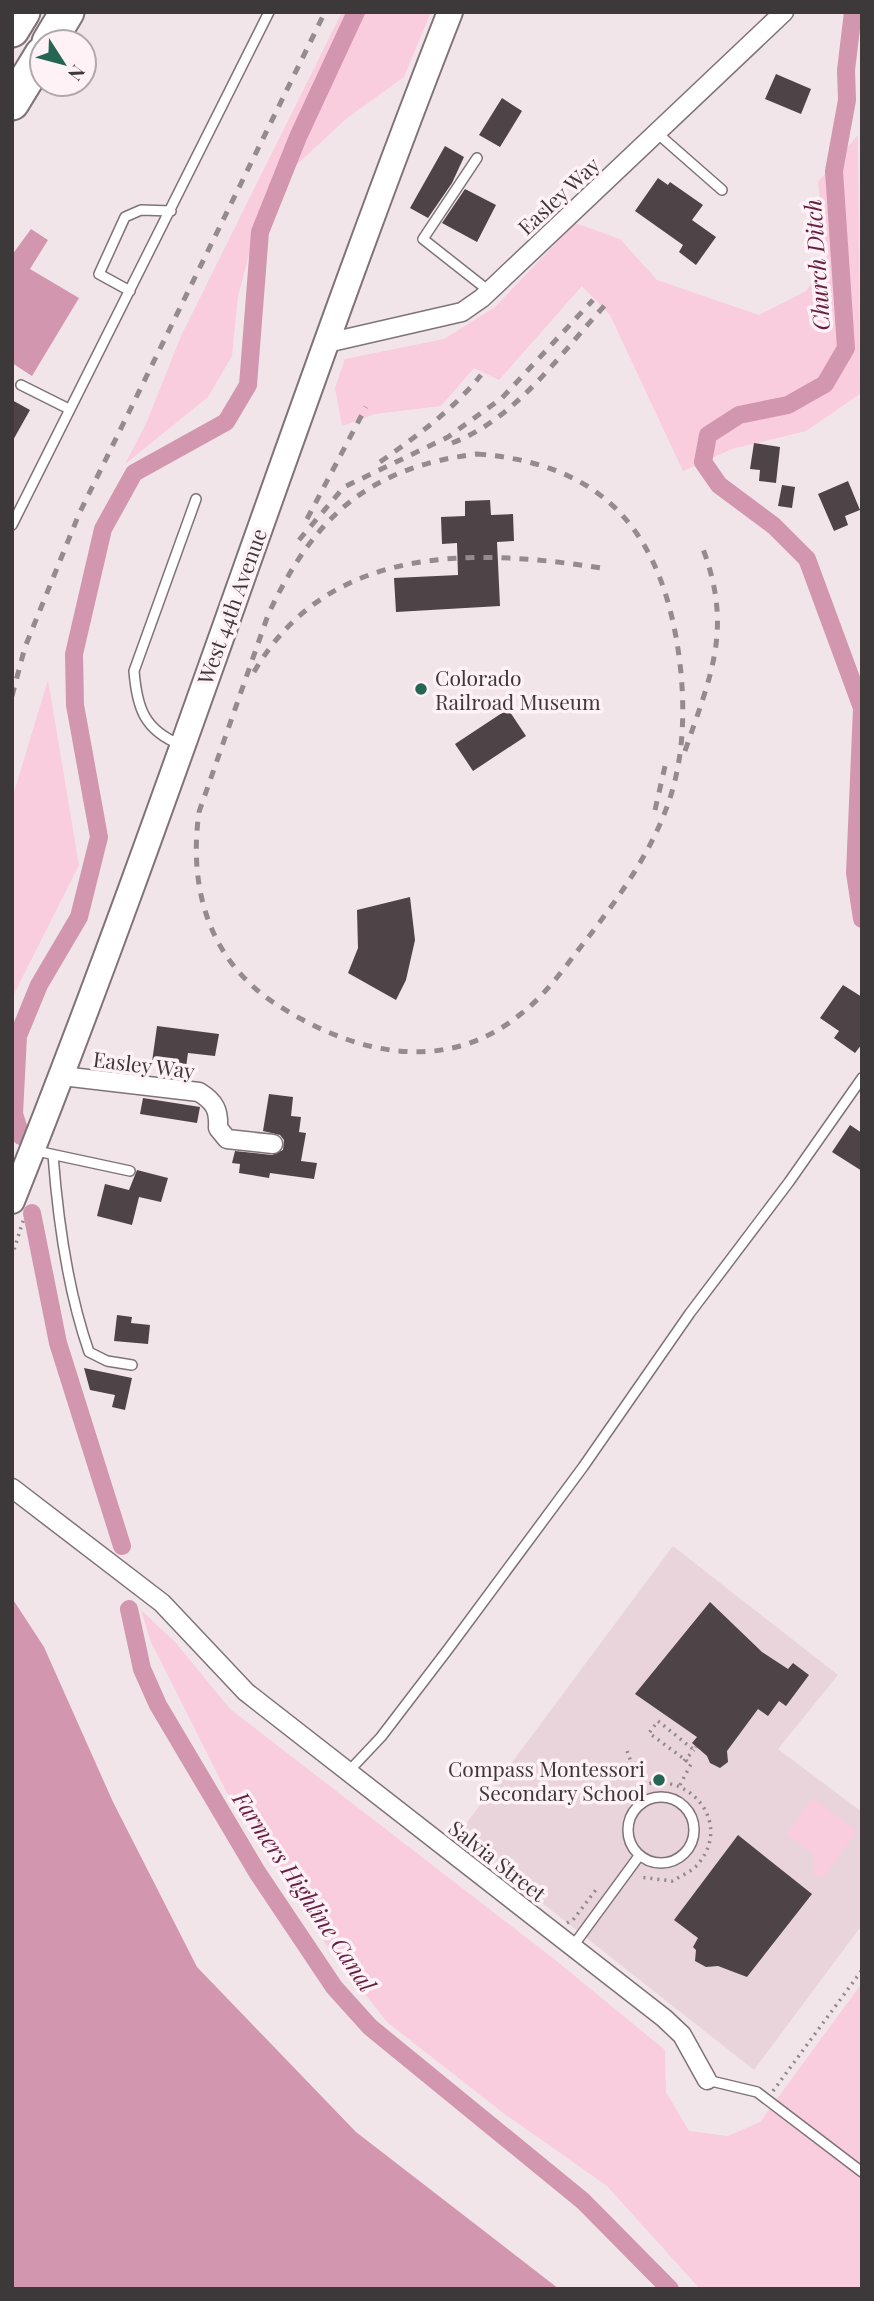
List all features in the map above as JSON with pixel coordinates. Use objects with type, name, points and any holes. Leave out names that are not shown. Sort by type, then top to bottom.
[{"type":"highway","points":[[12,30],[23,12]]},
{"type":"highway","points":[[57,28],[67,12]]},
{"type":"highway","points":[[12,103],[28,77]]},
{"type":"street","name":"West 44th Avenue","points":[[12,1200],[39,1153],[62,1076],[181,745],[450,12]]},
{"type":"street","name":"Easley Way","points":[[327,343],[462,312],[489,291],[784,12]]},
{"type":"street","name":"Easley Way","points":[[62,1076],[200,1092],[212,1101],[219,1114],[218,1128],[227,1139],[273,1144]]},
{"type":"street","name":"Salvia Street","points":[[12,1488],[162,1603],[235,1682],[677,2029],[708,2080]]},
{"type":"lane","points":[[12,525],[269,12]]},
{"type":"lane","points":[[657,132],[722,191]]},
{"type":"lane","points":[[477,158],[423,239],[489,291]]},
{"type":"lane","points":[[130,291],[99,274],[125,217],[141,210],[171,211]]},
{"type":"lane","points":[[21,385],[69,410]]},
{"type":"lane","points":[[181,745],[160,737],[141,709],[136,701],[134,671],[196,499]]},
{"type":"lane","points":[[348,1772],[381,1737],[449,1648],[583,1467],[862,1078]]},
{"type":"lane","points":[[130,1171],[39,1153],[57,1208],[77,1318],[89,1352],[107,1361],[132,1365]]},
{"type":"lane","points":[[658,1797],[680,1803],[690,1814],[694,1826],[693,1841],[686,1853],[666,1864],[648,1862],[639,1856],[628,1838],[627,1826],[634,1811],[643,1802],[658,1797]]},
{"type":"lane","points":[[573,1946],[639,1856]]},
{"type":"lane","name":"Salvia Street","points":[[708,2080],[744,2087],[768,2098],[862,2172]]},
{"type":"path","points":[[680,1785],[691,1764],[684,1761],[649,1733],[658,1721],[695,1748],[684,1761]]},
{"type":"path","points":[[627,1751],[640,1785]]},
{"type":"path","points":[[768,2098],[862,1970]]},
{"type":"shaded area","points":[[342,12],[431,12],[404,77],[347,118],[265,194],[238,296],[232,356],[208,397],[125,464],[146,424],[181,336]]},
{"type":"shaded area","points":[[858,135],[860,394],[806,431],[732,449],[683,471],[610,315],[582,286],[499,380],[474,368],[441,406],[375,414],[342,426],[335,388],[345,359],[444,339],[495,307],[575,223],[620,239],[657,280],[759,315],[806,291],[827,261],[818,182]]},
{"type":"shaded area","points":[[31,229],[48,240],[30,269],[79,298],[32,376],[12,363],[12,255]]},
{"type":"shaded area","points":[[48,680],[79,865],[12,998],[12,799]]},
{"type":"shaded area","name":"Compass Montessori Secondary School","points":[[673,1546],[838,1675],[778,1749],[862,1812],[862,1925],[754,2070],[457,1836]]},
{"type":"shaded area","points":[[12,1598],[44,1647],[113,1802],[197,1967],[356,2132],[559,2289],[12,2289]]},
{"type":"shaded area","points":[[141,1610],[176,1643],[230,1709],[554,1959],[665,2050],[666,2092],[689,2131],[728,2136],[760,2122],[862,1983],[862,2289],[700,2289],[607,2186],[502,2112],[387,2022],[327,1946],[227,1793],[151,1642]]},
{"type":"shaded area","points":[[813,1798],[857,1831],[824,1877],[819,1878],[814,1873],[813,1854],[786,1834]]},
{"type":"building","points":[[776,74],[811,89],[801,114],[765,99]]},
{"type":"building","points":[[502,98],[522,111],[500,147],[479,135]]},
{"type":"building","points":[[445,146],[464,157],[452,183],[428,218],[410,208]]},
{"type":"building","points":[[658,178],[668,185],[670,182],[703,205],[692,220],[716,237],[696,265],[679,252],[683,245],[635,211]]},
{"type":"building","points":[[465,189],[496,205],[477,242],[442,223]]},
{"type":"building","points":[[12,400],[30,410],[12,442]]},
{"type":"building","points":[[754,443],[780,447],[776,483],[759,481],[760,470],[750,469]]},
{"type":"building","points":[[848,481],[860,510],[845,516],[848,525],[834,531],[818,494]]},
{"type":"building","points":[[782,485],[795,487],[792,508],[778,506]]},
{"type":"building","points":[[490,500],[491,515],[513,514],[514,541],[497,542],[500,606],[396,612],[394,578],[458,575],[457,543],[442,544],[441,517],[465,516],[465,501]]},
{"type":"building","points":[[508,709],[526,736],[473,771],[455,744]]},
{"type":"building","points":[[410,897],[415,940],[406,980],[396,1000],[348,973],[358,948],[357,910]]},
{"type":"building","points":[[843,985],[862,997],[862,1044],[855,1053],[834,1038],[839,1031],[820,1018]]},
{"type":"building","points":[[157,1026],[219,1034],[215,1056],[188,1053],[186,1067],[152,1062]]},
{"type":"building","points":[[269,1094],[293,1097],[291,1116],[301,1117],[299,1132],[306,1133],[301,1161],[317,1163],[314,1179],[270,1173],[269,1178],[239,1173],[240,1164],[232,1163],[235,1151],[272,1155],[283,1150],[284,1140],[280,1135],[263,1131]]},
{"type":"building","points":[[143,1098],[200,1107],[197,1123],[140,1114]]},
{"type":"building","points":[[850,1125],[862,1133],[862,1171],[832,1152]]},
{"type":"building","points":[[137,1170],[168,1178],[161,1202],[139,1197],[132,1225],[97,1216],[105,1184],[129,1190]]},
{"type":"building","points":[[117,1315],[132,1317],[131,1323],[150,1325],[148,1344],[114,1341]]},
{"type":"building","points":[[84,1368],[132,1378],[125,1410],[112,1407],[115,1395],[90,1390]]},
{"type":"building","points":[[710,1602],[762,1652],[788,1669],[793,1663],[809,1675],[786,1706],[779,1701],[768,1716],[758,1709],[727,1751],[728,1762],[720,1768],[710,1763],[707,1756],[692,1743],[697,1737],[635,1694]]},
{"type":"building","points":[[738,1835],[812,1894],[747,1977],[718,1966],[706,1967],[695,1961],[696,1950],[693,1947],[698,1938],[674,1920]]},
{"type":"waterway","name":"Farmers Highline Canal","points":[[21,1136],[14,1114],[18,1036],[39,985],[79,917],[99,837],[75,705],[74,654],[103,529],[134,473],[226,422],[248,385],[260,232],[298,137],[356,12]]},
{"type":"waterway","name":"Church Ditch","points":[[853,12],[846,70],[847,100],[834,171],[846,348],[825,384],[788,405],[739,415],[708,435],[703,462],[719,485],[774,526],[807,559],[862,708],[855,873],[862,919]]},
{"type":"waterway","name":"Farmers Highline Canal","points":[[32,1213],[58,1343],[122,1546]]},
{"type":"waterway","name":"Farmers Highline Canal","points":[[129,1609],[142,1669],[158,1705],[257,1872],[334,1987],[370,2027],[583,2201],[670,2289]]},
{"type":"railway","points":[[12,696],[25,647],[79,514],[325,12]]},
{"type":"railway","points":[[299,540],[344,487],[448,437],[502,398],[593,300]]},
{"type":"railway","points":[[452,443],[497,418],[517,401],[606,304]]},
{"type":"railway","points":[[380,462],[446,411],[481,375]]},
{"type":"railway","points":[[307,519],[366,407]]},
{"type":"railway","points":[[477,454],[519,460],[555,470],[586,486],[613,506],[635,531],[653,561],[666,596],[676,637],[683,707],[679,759],[670,798],[642,860],[603,917],[541,996],[493,1033],[463,1045],[432,1051],[400,1051],[369,1046],[308,1023],[255,989],[236,969],[220,946],[201,896],[196,841],[199,812],[268,615],[304,551],[348,503],[375,485],[405,471],[477,454]]},
{"type":"railway","points":[[685,751],[703,699],[715,652],[716,604],[703,549]]},
{"type":"railway","points":[[254,672],[285,630],[321,599],[362,578],[407,564],[454,558],[503,558],[601,568]]},
{"type":"railway","points":[[655,810],[666,762]]},
{"type":"place","name":"Colorado Railroad Museum","points":[[421,689]]},
{"type":"place","name":"Compass Montessori Secondary School","points":[[659,1780]]}]
